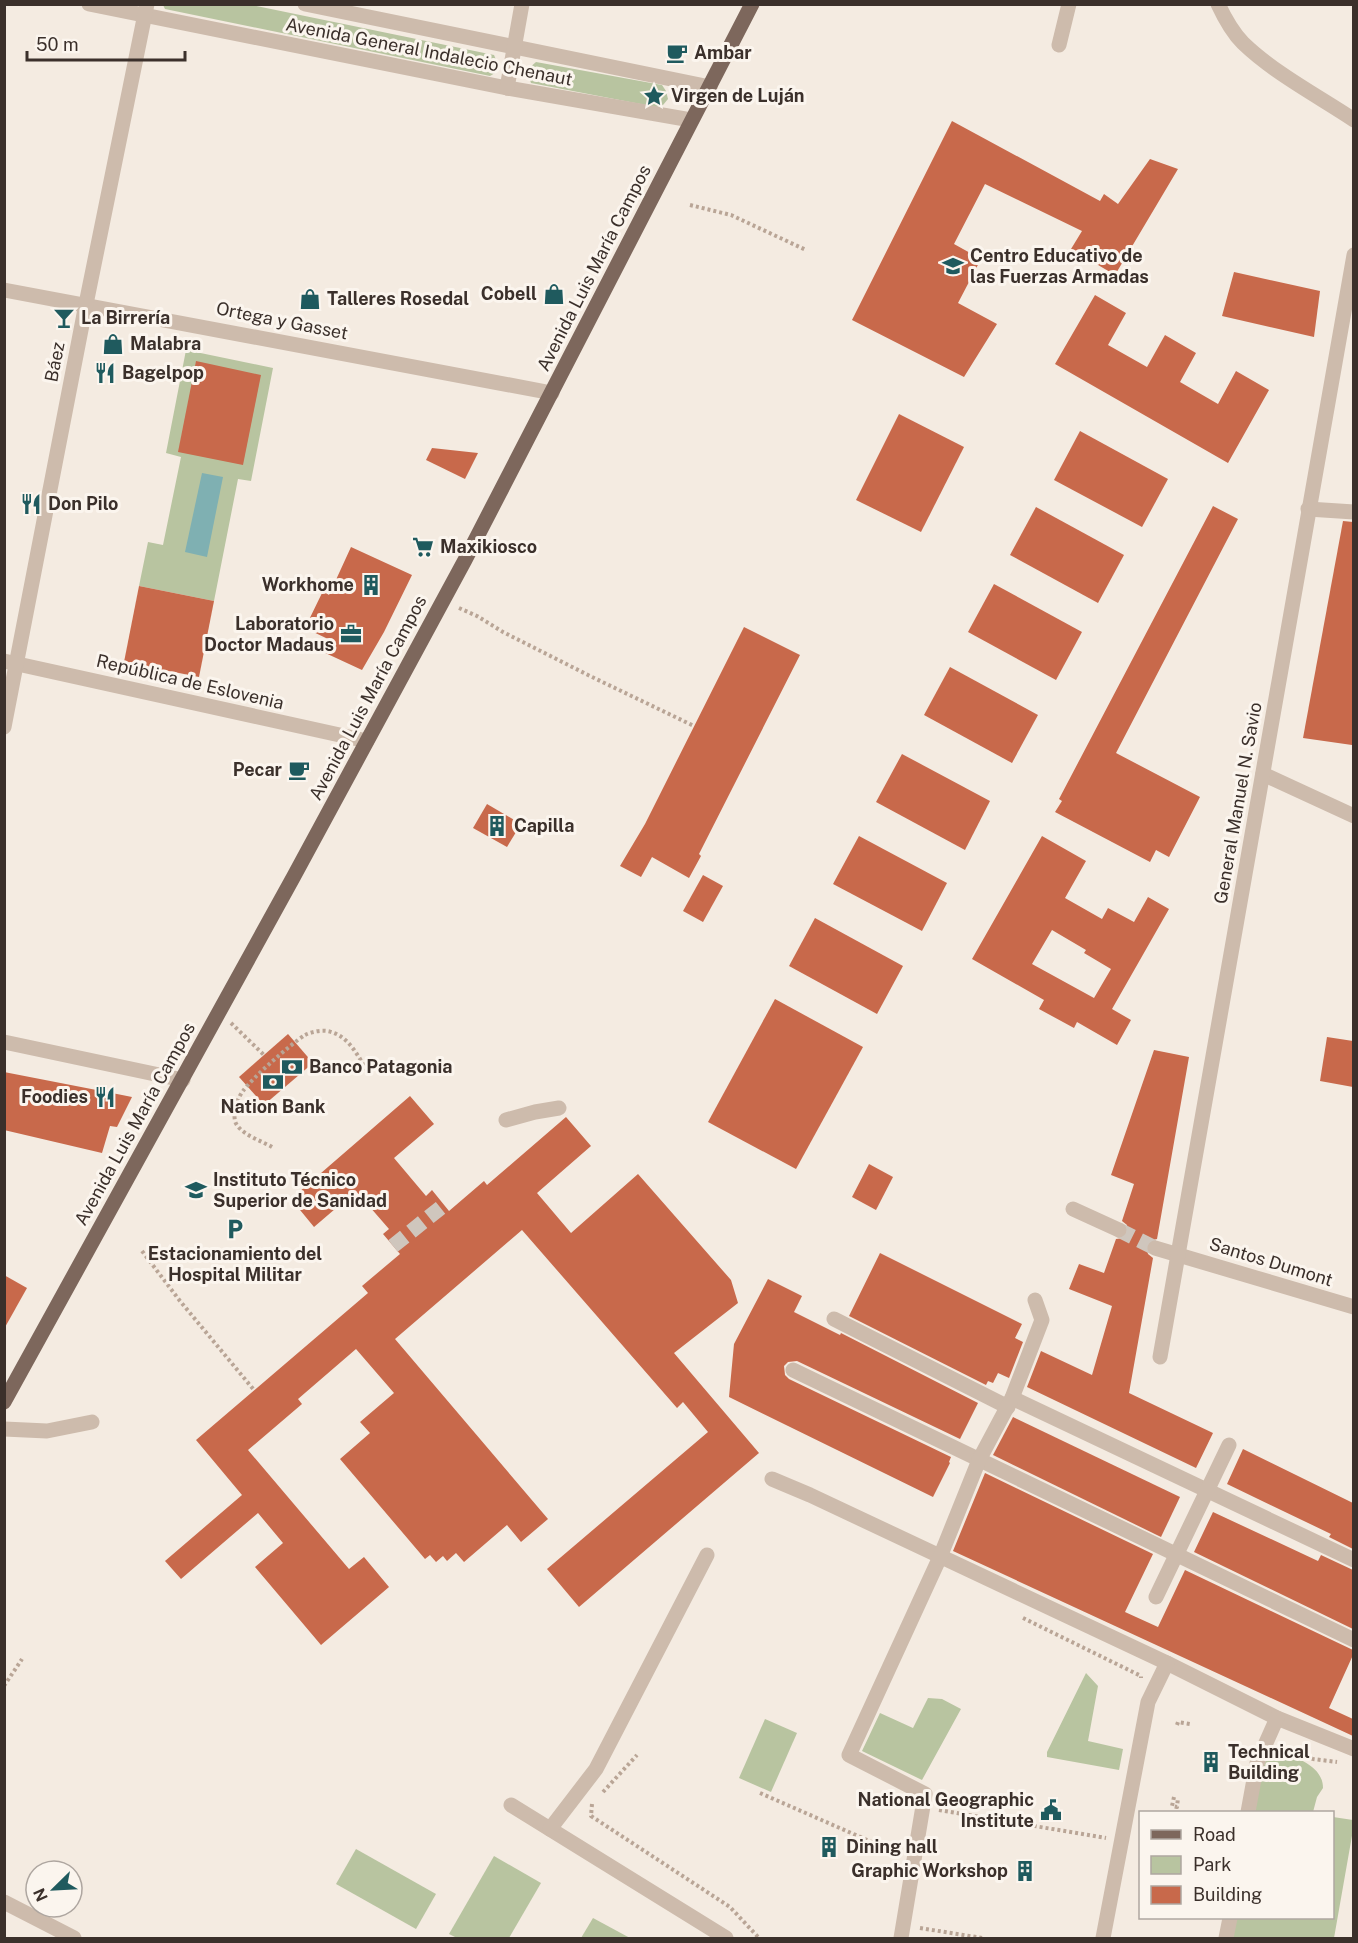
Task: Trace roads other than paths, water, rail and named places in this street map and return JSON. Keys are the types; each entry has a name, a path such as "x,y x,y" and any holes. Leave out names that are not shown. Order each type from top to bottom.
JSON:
{"main road":[{"name":"Avenida Luis María Campos","path":"4,1402 183,1080 442,601 752,4"}],"street":[{"name":"Avenida General Indalecio Chenaut","path":"89,4 146,10 507,88 692,120"},
{"name":"Avenida General Indalecio Chenaut","path":"305,4 710,87"},
{"path":"507,88 522,4"},
{"path":"1059,45 1069,4"},
{"path":"1218,4 1227,23 1242,42 1263,60 1353,120"},
{"name":"Báez","path":"4,727 11,662 146,10"},
{"name":"General Manuel N. Savio","path":"1160,1357 1353,255"},
{"name":"Ortega y Gasset","path":"4,290 552,393"},
{"path":"1308,509 1353,512"},
{"name":"República de Eslovenia","path":"11,662 367,741"},
{"path":"1263,774 1353,816"},
{"path":"4,1042 183,1080"},
{"path":"506,1120 559,1108"},
{"path":"1072,1209 1119,1230"},
{"name":"Santos Dumont","path":"1155,1248 1353,1307"},
{"path":"901,1938 925,1794 849,1755 940,1557 980,1460 1010,1403 1042,1320 1035,1300"},
{"path":"834,1319 1010,1403 1207,1491 1353,1560"},
{"path":"793,1370 1353,1640"},
{"path":"4,1429 47,1431 92,1422"},
{"path":"1156,1597 1229,1446"},
{"path":"772,1479 1277,1718 1353,1749"},
{"path":"550,1829 596,1769 707,1555"},
{"path":"1103,1938 1148,1702 1167,1664"},
{"path":"1248,1811 1257,1763 1277,1718"},
{"path":"511,1805 726,1938"},
{"path":"4,1902 74,1938"},
{"path":"1226,1938 1230,1919"}],"water":[{"path":"202,473 223,477 207,557 185,552"}],"tunnel":[{"path":"393,1246 444,1205"},
{"path":"1119,1230 1155,1248"}],"place":[{"name":"Ambar","path":"677,53"},
{"name":"Virgen de Luján","path":"654,96"},
{"name":"Centro Educativo de las Fuerzas Armadas","path":"953,266"},
{"name":"Cobell","path":"554,294"},
{"name":"Talleres Rosedal","path":"310,299"},
{"name":"La Birrería","path":"64,318"},
{"name":"Malabra","path":"113,344"},
{"name":"Bagelpop","path":"105,373"},
{"name":"Don Pilo","path":"31,504"},
{"name":"Maxikiosco","path":"423,547"},
{"name":"Workhome","path":"371,585"},
{"name":"Laboratorio Doctor Madaus","path":"351,634"},
{"name":"Pecar","path":"299,770"},
{"name":"Capilla","path":"497,826"},
{"name":"Banco Patagonia","path":"292,1067"},
{"name":"Nation Bank","path":"273,1082"},
{"name":"Foodies","path":"105,1097"},
{"name":"Instituto Técnico Superior de Sanidad","path":"196,1190"},
{"name":"Estacionamiento del Hospital Militar","path":"235,1229"},
{"name":"Technical Building","path":"1211,1762"},
{"name":"National Geographic Institute","path":"1051,1810"},
{"name":"Dining hall","path":"829,1847"},
{"name":"Graphic Workshop","path":"1025,1871"}]}
